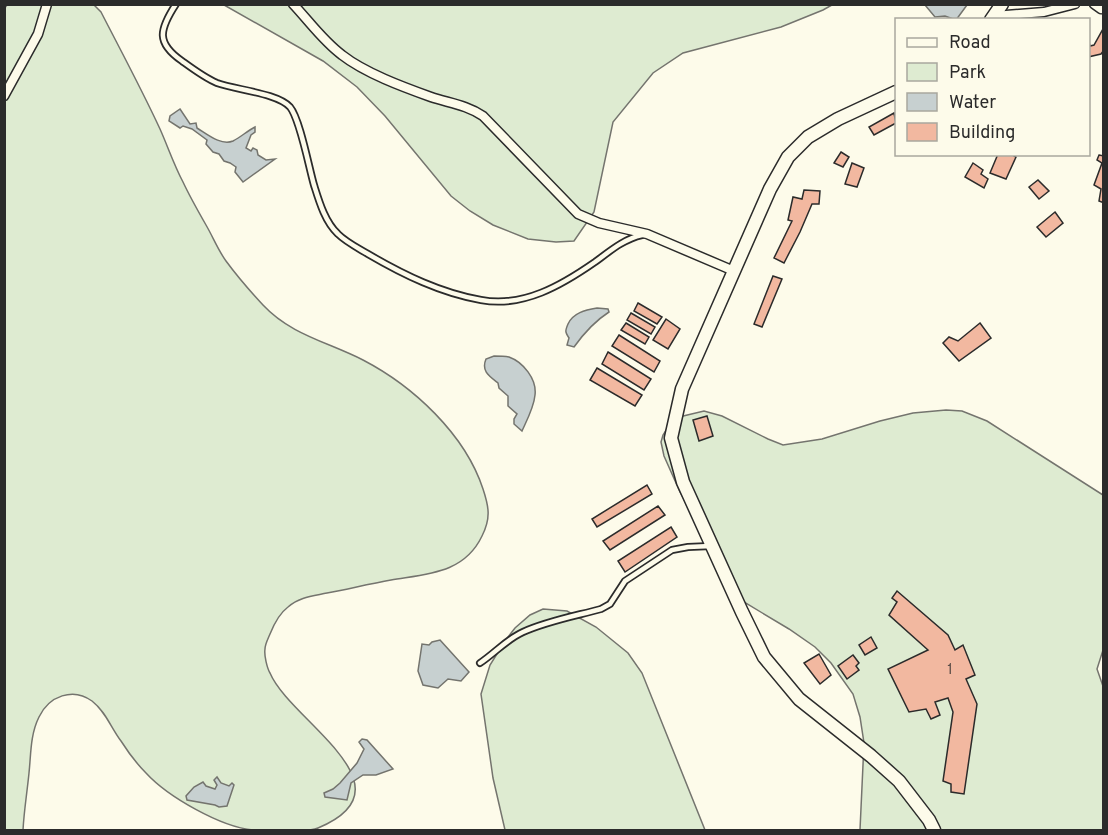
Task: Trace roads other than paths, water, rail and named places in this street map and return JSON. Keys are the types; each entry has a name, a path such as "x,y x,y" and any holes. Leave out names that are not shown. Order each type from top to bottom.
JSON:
{"street":[{"path":"4,96 38,34 47,4"},
{"path":"293,4 332,47 353,62 391,81 431,97 465,106 483,116 578,214 599,223 647,234 734,271"},
{"path":"992,18 1002,4"},
{"path":"992,18 1047,16 1075,4"},
{"path":"895,93 838,118 808,137 788,157 770,189 682,389 671,438 683,482 764,657 799,699 899,781 929,820 934,831"}],"lane":[{"path":"176,4 163,33 163,41 169,51 191,68 217,83 278,99 291,108 315,188 332,226 338,234 352,244 411,277 450,293 484,301 527,298 580,272 630,238 647,234"},
{"path":"480,663 522,632 601,609 610,604 625,581 672,550 712,546"}],"water":[{"path":"925,5 967,5 957,18 935,17"},
{"path":"180,109 190,124 196,123 197,128 214,139 224,142 233,141 255,127 255,132 251,135 246,148 251,151 253,148 257,150 258,155 266,160 275,159 243,182 235,172 236,167 213,152 206,144 207,140 192,129 183,126 180,128 169,121 170,116"},
{"path":"597,308 608,309 609,312 590,328 574,347 567,345 569,338 566,330 570,320 580,313"},
{"path":"494,356 514,359 528,372 534,383 533,404 522,431 514,424 517,414 508,406 508,396 485,370 486,359"},
{"path":"440,640 469,672 461,681 448,679 438,688 423,685 418,671 422,644 429,645"},
{"path":"362,739 367,740 393,769 376,775 363,775 351,783 347,800 325,797 324,793 340,783 357,763 364,749 359,742"},
{"path":"217,777 221,783 234,785 227,806 219,807 187,800 186,796 194,787 203,782 206,786 215,789 217,785 214,780"}]}
